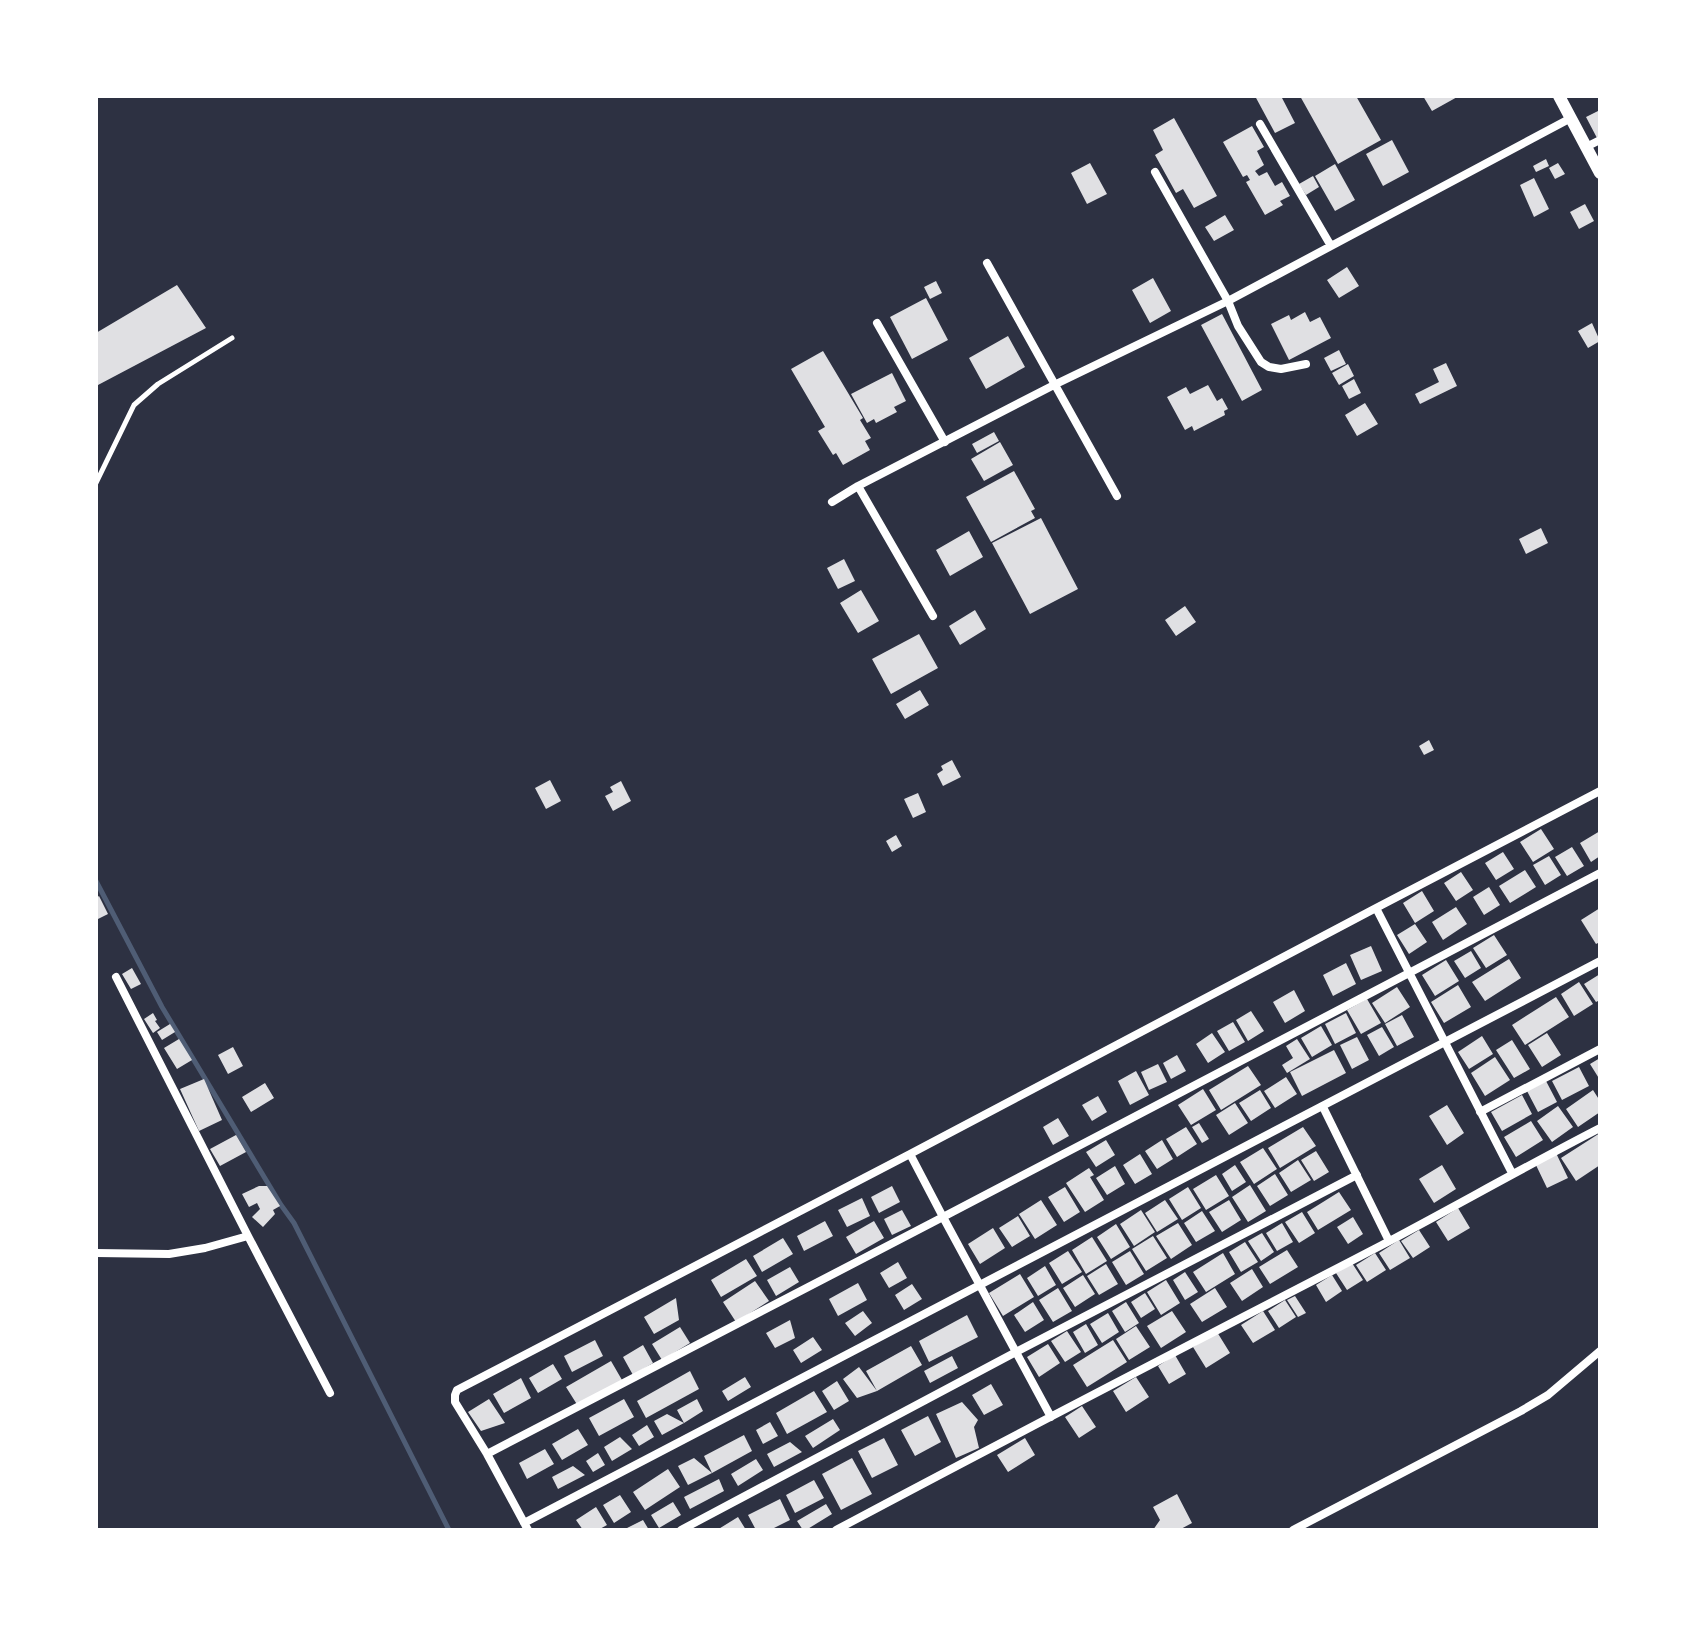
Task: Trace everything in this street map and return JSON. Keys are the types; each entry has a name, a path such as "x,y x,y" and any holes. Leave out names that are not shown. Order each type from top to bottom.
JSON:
{"main road":[{"path":"1559,96 1600,173"}],"street":[{"path":"832,502 1054,385 1228,301 1571,118"},
{"path":"1260,124 1331,246"},
{"path":"1586,147 1600,140"},
{"path":"1155,172 1228,301 1238,326 1261,362 1281,369 1306,364"},
{"path":"987,263 1117,496"},
{"path":"877,323 945,442"},
{"path":"858,486 933,616"},
{"path":"1600,791 457,1390 455,1402 526,1527 980,1285 1600,961"},
{"path":"487,1454 1600,873"},
{"path":"1376,908 1512,1173"},
{"path":"116,977 330,1393"},
{"path":"1480,1112 1600,1049"},
{"path":"1323,1107 1389,1241"},
{"path":"836,1530 1600,1128"},
{"path":"910,1154 1051,1417"},
{"path":"681,1530 1357,1175"},
{"path":"96,1253 169,1254 248,1236"},
{"path":"1293,1530 1521,1411 1548,1395 1600,1351"}],"lane":[{"path":"96,483 134,405 158,384 232,338"}],"building":[{"path":"1255,96 1281,96 1295,123 1275,133"},
{"path":"1300,96 1356,96 1381,140 1338,164"},
{"path":"1423,96 1459,96 1432,111"},
{"path":"1600,110 1600,136 1597,138 1586,117"},
{"path":"1174,118 1217,196 1194,208 1183,189 1176,193 1155,155 1163,150 1153,130"},
{"path":"1252,126 1264,147 1257,151 1264,165 1255,171 1259,176 1267,172 1275,186 1282,182 1290,196 1280,201 1283,205 1265,215 1246,182 1250,180 1247,175 1243,177 1223,142"},
{"path":"1392,140 1409,172 1383,186 1366,154"},
{"path":"1546,159 1549,166 1536,172 1533,166"},
{"path":"1090,163 1107,194 1087,204 1071,173"},
{"path":"1558,163 1565,174 1555,179 1549,168"},
{"path":"1335,164 1355,200 1335,211 1315,176"},
{"path":"1313,176 1319,187 1306,195 1299,184"},
{"path":"1534,178 1549,209 1534,217 1520,185"},
{"path":"1585,204 1594,221 1579,229 1570,212"},
{"path":"1225,215 1234,230 1214,241 1205,227"},
{"path":"1347,267 1359,286 1339,298 1327,280"},
{"path":"1153,278 1171,311 1150,323 1132,290"},
{"path":"936,281 942,293 930,299 924,287"},
{"path":"177,285 206,328 98,385 96,333"},
{"path":"926,298 948,340 912,359 890,317"},
{"path":"1305,312 1310,322 1320,317 1331,338 1289,360 1271,324 1289,315 1291,320"},
{"path":"1222,314 1262,390 1242,401 1201,325"},
{"path":"1592,323 1600,341 1588,348 1578,331"},
{"path":"1008,336 1025,367 986,389 969,358"},
{"path":"1339,350 1346,364 1331,371 1324,358"},
{"path":"823,351 863,418 860,420 871,438 865,441 870,450 843,465 818,431 825,427 791,369"},
{"path":"1446,363 1457,386 1420,404 1415,394 1439,382 1433,369"},
{"path":"1348,364 1354,376 1339,385 1332,373"},
{"path":"892,373 906,401 894,407 897,412 876,423 874,419 867,423 851,394"},
{"path":"1354,379 1361,393 1349,399 1342,386"},
{"path":"1208,385 1217,401 1222,398 1228,409 1224,411 1225,415 1194,431 1192,426 1185,430 1167,397 1186,387 1190,394"},
{"path":"1365,403 1378,424 1357,436 1345,415"},
{"path":"994,432 999,441 977,453 972,444"},
{"path":"1000,442 1013,465 984,481 971,459"},
{"path":"1014,471 1035,509 1031,511 1035,518 991,542 966,497"},
{"path":"1041,518 1078,589 1030,614 992,543"},
{"path":"1541,528 1548,543 1526,554 1519,539"},
{"path":"969,531 983,557 950,576 936,550"},
{"path":"844,559 855,581 838,589 827,568"},
{"path":"861,590 879,621 858,633 840,603"},
{"path":"1185,606 1196,622 1176,636 1165,620"},
{"path":"975,610 986,629 960,645 949,626"},
{"path":"919,634 938,668 891,694 872,659"},
{"path":"920,690 929,705 905,719 896,704"},
{"path":"1429,740 1434,750 1424,755 1419,746"},
{"path":"952,760 961,777 943,786 937,774 943,770 941,766"},
{"path":"550,780 561,801 546,809 535,788"},
{"path":"621,781 631,801 613,811 605,796 613,792 610,787"},
{"path":"918,793 926,812 913,818 904,799"},
{"path":"1541,829 1554,849 1533,862 1520,842"},
{"path":"1600,831 1600,856 1591,862 1580,843"},
{"path":"896,835 902,846 892,852 886,841"},
{"path":"1572,847 1584,866 1567,876 1555,857"},
{"path":"1503,852 1514,869 1496,880 1485,863"},
{"path":"1549,856 1561,875 1545,885 1533,865"},
{"path":"1525,870 1536,887 1510,903 1499,886"},
{"path":"1461,872 1473,890 1456,901 1444,883"},
{"path":"1489,887 1500,905 1484,915 1473,897"},
{"path":"1422,891 1434,911 1415,923 1403,903"},
{"path":"99,896 108,914 96,920 96,898"},
{"path":"1456,907 1467,924 1443,940 1432,922"},
{"path":"1600,908 1600,942 1596,944 1581,920"},
{"path":"1415,924 1427,942 1409,954 1397,935"},
{"path":"1494,935 1507,955 1486,968 1473,948"},
{"path":"1371,946 1382,971 1361,980 1350,955"},
{"path":"1471,951 1481,968 1465,978 1454,961"},
{"path":"1509,959 1521,978 1485,1001 1472,982"},
{"path":"1446,960 1459,981 1435,996 1422,975"},
{"path":"1346,963 1356,984 1333,996 1323,975"},
{"path":"132,968 141,984 131,989 122,974"},
{"path":"1600,974 1600,1000 1596,1002 1584,984"},
{"path":"1579,982 1593,1004 1574,1016 1561,994"},
{"path":"1458,985 1471,1007 1444,1023 1431,1002"},
{"path":"1397,987 1410,1007 1385,1023 1372,1003"},
{"path":"1294,990 1305,1011 1285,1023 1273,1002"},
{"path":"1556,997 1569,1017 1525,1045 1512,1025"},
{"path":"1367,999 1381,1023 1361,1034 1347,1010"},
{"path":"1251,1011 1264,1031 1248,1041 1236,1020"},
{"path":"153,1013 160,1028 153,1033 144,1019"},
{"path":"1346,1013 1356,1033 1335,1044 1325,1024"},
{"path":"1402,1015 1414,1037 1397,1046 1385,1024"},
{"path":"1233,1022 1245,1042 1229,1051 1217,1031"},
{"path":"170,1024 175,1032 162,1040 157,1032"},
{"path":"1321,1026 1332,1045 1312,1057 1301,1038"},
{"path":"1382,1027 1394,1047 1379,1056 1367,1035"},
{"path":"1212,1033 1225,1052 1208,1063 1196,1044"},
{"path":"1547,1033 1561,1055 1542,1067 1528,1045"},
{"path":"1482,1036 1493,1054 1469,1069 1458,1052"},
{"path":"1357,1037 1369,1060 1352,1069 1340,1045"},
{"path":"179,1039 192,1060 177,1069 164,1048"},
{"path":"1297,1039 1310,1059 1287,1073 1282,1065 1293,1058 1286,1046"},
{"path":"1512,1040 1530,1069 1514,1078 1496,1050"},
{"path":"233,1047 243,1066 228,1074 218,1055"},
{"path":"1334,1050 1346,1073 1302,1096 1290,1072"},
{"path":"1177,1055 1186,1071 1171,1079 1163,1063"},
{"path":"1495,1057 1510,1080 1485,1096 1471,1073"},
{"path":"1600,1058 1600,1080 1590,1064"},
{"path":"1158,1064 1167,1082 1149,1090 1141,1072"},
{"path":"1248,1066 1261,1085 1221,1110 1209,1090"},
{"path":"1579,1067 1589,1086 1562,1100 1552,1081"},
{"path":"1136,1071 1149,1095 1130,1105 1118,1081"},
{"path":"1286,1077 1297,1094 1275,1108 1264,1091"},
{"path":"204,1079 222,1120 199,1131 180,1089"},
{"path":"1546,1081 1557,1102 1538,1112 1527,1091"},
{"path":"265,1083 274,1098 251,1112 242,1097"},
{"path":"1203,1089 1216,1110 1191,1125 1178,1105"},
{"path":"1260,1090 1271,1108 1251,1121 1239,1103"},
{"path":"1593,1090 1600,1101 1600,1112 1578,1127 1566,1109"},
{"path":"1522,1095 1532,1114 1502,1131 1491,1112"},
{"path":"1098,1096 1107,1112 1092,1121 1082,1105"},
{"path":"1235,1103 1248,1123 1229,1135 1216,1115"},
{"path":"1447,1105 1464,1133 1447,1145 1429,1116"},
{"path":"1558,1106 1573,1127 1552,1142 1537,1121"},
{"path":"1058,1118 1069,1136 1053,1145 1043,1127"},
{"path":"1531,1121 1543,1140 1516,1157 1504,1137"},
{"path":"1199,1123 1209,1139 1202,1143 1192,1127"},
{"path":"1186,1127 1197,1144 1177,1157 1166,1139"},
{"path":"1303,1127 1316,1146 1280,1168 1268,1148"},
{"path":"1600,1133 1600,1165 1576,1181 1561,1158"},
{"path":"236,1135 246,1152 220,1166 210,1149"},
{"path":"1106,1140 1115,1155 1096,1167 1086,1152"},
{"path":"1162,1140 1173,1159 1157,1169 1145,1151"},
{"path":"1263,1148 1277,1169 1254,1184 1240,1162"},
{"path":"1316,1151 1329,1172 1314,1181 1301,1160"},
{"path":"1556,1153 1568,1178 1547,1188 1535,1163"},
{"path":"1140,1154 1152,1174 1135,1184 1123,1165"},
{"path":"1298,1160 1311,1180 1291,1192 1279,1173"},
{"path":"1235,1165 1246,1182 1232,1191 1222,1174"},
{"path":"1442,1165 1456,1189 1434,1203 1419,1179"},
{"path":"1115,1166 1125,1184 1107,1195 1096,1178"},
{"path":"1089,1168 1094,1175 1090,1177 1104,1200 1085,1212 1066,1183"},
{"path":"1275,1174 1288,1195 1270,1206 1257,1186"},
{"path":"1216,1175 1229,1196 1206,1210 1193,1189"},
{"path":"1250,1185 1266,1211 1248,1222 1232,1197"},
{"path":"259,1186 267,1186 280,1206 273,1210 275,1214 263,1227 252,1217 260,1209 257,1203 249,1207 242,1194"},
{"path":"892,1186 900,1202 879,1213 871,1197"},
{"path":"1065,1187 1080,1212 1064,1222 1048,1197"},
{"path":"1188,1187 1201,1208 1182,1220 1169,1199"},
{"path":"1339,1192 1351,1210 1318,1230 1307,1212"},
{"path":"862,1198 870,1216 847,1227 838,1210"},
{"path":"1041,1200 1057,1225 1035,1239 1019,1214"},
{"path":"1165,1200 1178,1219 1157,1232 1145,1213"},
{"path":"1229,1200 1241,1220 1222,1232 1209,1212"},
{"path":"1458,1208 1470,1228 1448,1241 1436,1222"},
{"path":"902,1210 911,1226 892,1235 884,1219"},
{"path":"1141,1210 1155,1232 1134,1246 1120,1224"},
{"path":"1202,1211 1215,1231 1196,1242 1184,1223"},
{"path":"1302,1212 1315,1233 1299,1243 1285,1222"},
{"path":"1018,1216 1030,1236 1012,1247 999,1228"},
{"path":"1353,1217 1363,1234 1348,1244 1337,1227"},
{"path":"825,1221 833,1236 804,1251 797,1236"},
{"path":"874,1221 884,1238 856,1254 846,1237"},
{"path":"1178,1223 1192,1245 1171,1259 1156,1236"},
{"path":"1282,1223 1293,1242 1277,1251 1266,1233"},
{"path":"1116,1224 1130,1247 1111,1259 1097,1237"},
{"path":"993,1228 1005,1248 980,1264 968,1244"},
{"path":"1419,1230 1430,1247 1413,1258 1401,1241"},
{"path":"1262,1233 1274,1252 1261,1261 1248,1241"},
{"path":"1153,1236 1167,1258 1146,1271 1132,1249"},
{"path":"1092,1237 1107,1261 1086,1274 1072,1250"},
{"path":"783,1238 793,1254 762,1272 753,1256"},
{"path":"1399,1240 1410,1258 1390,1270 1379,1253"},
{"path":"1245,1242 1258,1262 1241,1272 1229,1252"},
{"path":"1287,1250 1298,1267 1270,1284 1259,1267"},
{"path":"1068,1251 1082,1272 1062,1284 1049,1263"},
{"path":"1130,1251 1144,1274 1126,1285 1112,1262"},
{"path":"1223,1253 1235,1274 1206,1292 1193,1272"},
{"path":"1375,1253 1386,1270 1367,1282 1356,1265"},
{"path":"746,1259 757,1276 721,1297 711,1280"},
{"path":"898,1262 907,1278 889,1288 880,1273"},
{"path":"1352,1263 1363,1280 1347,1290 1336,1273"},
{"path":"1106,1264 1118,1284 1099,1295 1087,1276"},
{"path":"1045,1266 1056,1285 1038,1296 1027,1278"},
{"path":"790,1267 799,1282 776,1296 767,1280"},
{"path":"1252,1269 1263,1287 1242,1301 1230,1283"},
{"path":"1185,1272 1198,1292 1185,1300 1173,1280"},
{"path":"1020,1274 1034,1297 1003,1316 989,1293"},
{"path":"1083,1275 1095,1294 1075,1307 1063,1288"},
{"path":"1332,1275 1342,1291 1326,1302 1316,1285"},
{"path":"1166,1280 1180,1303 1161,1315 1147,1292"},
{"path":"755,1281 769,1301 736,1322 723,1302"},
{"path":"858,1283 867,1300 838,1316 829,1299"},
{"path":"912,1284 922,1299 904,1310 895,1295"},
{"path":"1058,1288 1072,1311 1053,1322 1039,1300"},
{"path":"1215,1288 1227,1307 1202,1322 1190,1304"},
{"path":"1145,1293 1155,1309 1141,1318 1131,1302"},
{"path":"1295,1296 1306,1313 1298,1317 1287,1300"},
{"path":"676,1298 679,1320 654,1334 644,1317"},
{"path":"1285,1300 1296,1317 1279,1328 1268,1311"},
{"path":"1033,1302 1044,1320 1025,1332 1014,1315"},
{"path":"1126,1302 1139,1323 1125,1332 1112,1311"},
{"path":"863,1311 872,1323 855,1336 845,1323"},
{"path":"1172,1311 1186,1332 1161,1348 1147,1326"},
{"path":"1263,1311 1275,1330 1253,1343 1241,1325"},
{"path":"1108,1313 1119,1332 1102,1343 1090,1324"},
{"path":"967,1315 978,1337 929,1362 919,1341"},
{"path":"790,1320 795,1338 775,1348 766,1333"},
{"path":"1086,1324 1098,1345 1085,1353 1073,1332"},
{"path":"1136,1326 1150,1347 1129,1360 1116,1339"},
{"path":"680,1327 690,1343 662,1360 652,1344"},
{"path":"1067,1331 1081,1352 1065,1362 1051,1341"},
{"path":"1217,1332 1230,1353 1206,1368 1193,1347"},
{"path":"813,1337 822,1350 801,1363 793,1350"},
{"path":"595,1340 603,1356 572,1372 564,1356"},
{"path":"1113,1340 1127,1362 1087,1387 1073,1365"},
{"path":"1048,1344 1060,1363 1039,1377 1027,1357"},
{"path":"643,1345 653,1363 633,1375 623,1357"},
{"path":"911,1346 922,1365 877,1391 866,1371"},
{"path":"1175,1355 1186,1374 1169,1384 1158,1366"},
{"path":"952,1356 958,1368 930,1383 924,1371"},
{"path":"611,1361 622,1380 578,1406 566,1387"},
{"path":"553,1364 562,1379 538,1393 529,1378"},
{"path":"859,1367 877,1391 857,1398 843,1379"},
{"path":"690,1371 699,1389 646,1418 637,1401"},
{"path":"745,1377 751,1387 728,1401 722,1391"},
{"path":"1136,1377 1149,1397 1126,1412 1113,1391"},
{"path":"521,1378 531,1398 504,1413 493,1394"},
{"path":"837,1381 849,1401 834,1410 822,1391"},
{"path":"991,1384 1003,1405 984,1415 972,1395"},
{"path":"814,1391 827,1412 787,1434 776,1413"},
{"path":"489,1399 505,1423 481,1431 468,1412"},
{"path":"624,1399 634,1417 599,1436 589,1418"},
{"path":"697,1399 703,1411 684,1423 677,1410"},
{"path":"962,1402 978,1420 974,1427 979,1448 956,1458 936,1414"},
{"path":"1082,1406 1096,1427 1079,1438 1065,1417"},
{"path":"667,1414 684,1423 662,1435 654,1421"},
{"path":"928,1416 941,1442 915,1456 901,1430"},
{"path":"833,1419 840,1430 813,1448 805,1436"},
{"path":"770,1422 778,1436 763,1444 756,1430"},
{"path":"647,1425 654,1437 639,1446 632,1435"},
{"path":"578,1429 588,1445 562,1460 552,1444"},
{"path":"744,1435 752,1451 712,1473 704,1456"},
{"path":"620,1437 632,1449 612,1461 604,1447"},
{"path":"884,1438 898,1465 872,1478 858,1451"},
{"path":"1025,1438 1035,1455 1008,1472 997,1455"},
{"path":"790,1442 802,1452 774,1467 767,1454"},
{"path":"545,1449 554,1464 527,1479 519,1463"},
{"path":"598,1453 605,1465 593,1472 586,1461"},
{"path":"694,1458 712,1473 688,1485 678,1466"},
{"path":"852,1458 872,1494 841,1510 822,1474"},
{"path":"756,1459 763,1470 738,1486 731,1474"},
{"path":"573,1466 585,1475 558,1489 552,1477"},
{"path":"668,1469 680,1487 645,1510 633,1492"},
{"path":"719,1479 724,1491 690,1509 684,1497"},
{"path":"814,1480 824,1498 795,1513 786,1495"},
{"path":"1177,1494 1192,1523 1179,1530 1153,1530 1160,1520 1153,1507"},
{"path":"620,1495 631,1512 614,1523 603,1505"},
{"path":"780,1499 790,1520 770,1530 756,1530 748,1515"},
{"path":"673,1502 681,1515 659,1528 651,1515"},
{"path":"826,1504 832,1514 803,1530 797,1521"},
{"path":"596,1507 607,1525 598,1530 583,1530 576,1520"},
{"path":"738,1517 746,1530 717,1530"},
{"path":"643,1520 649,1530 623,1530"}],"waterway":[{"path":"96,881 162,1007 294,1223 449,1530"}]}
